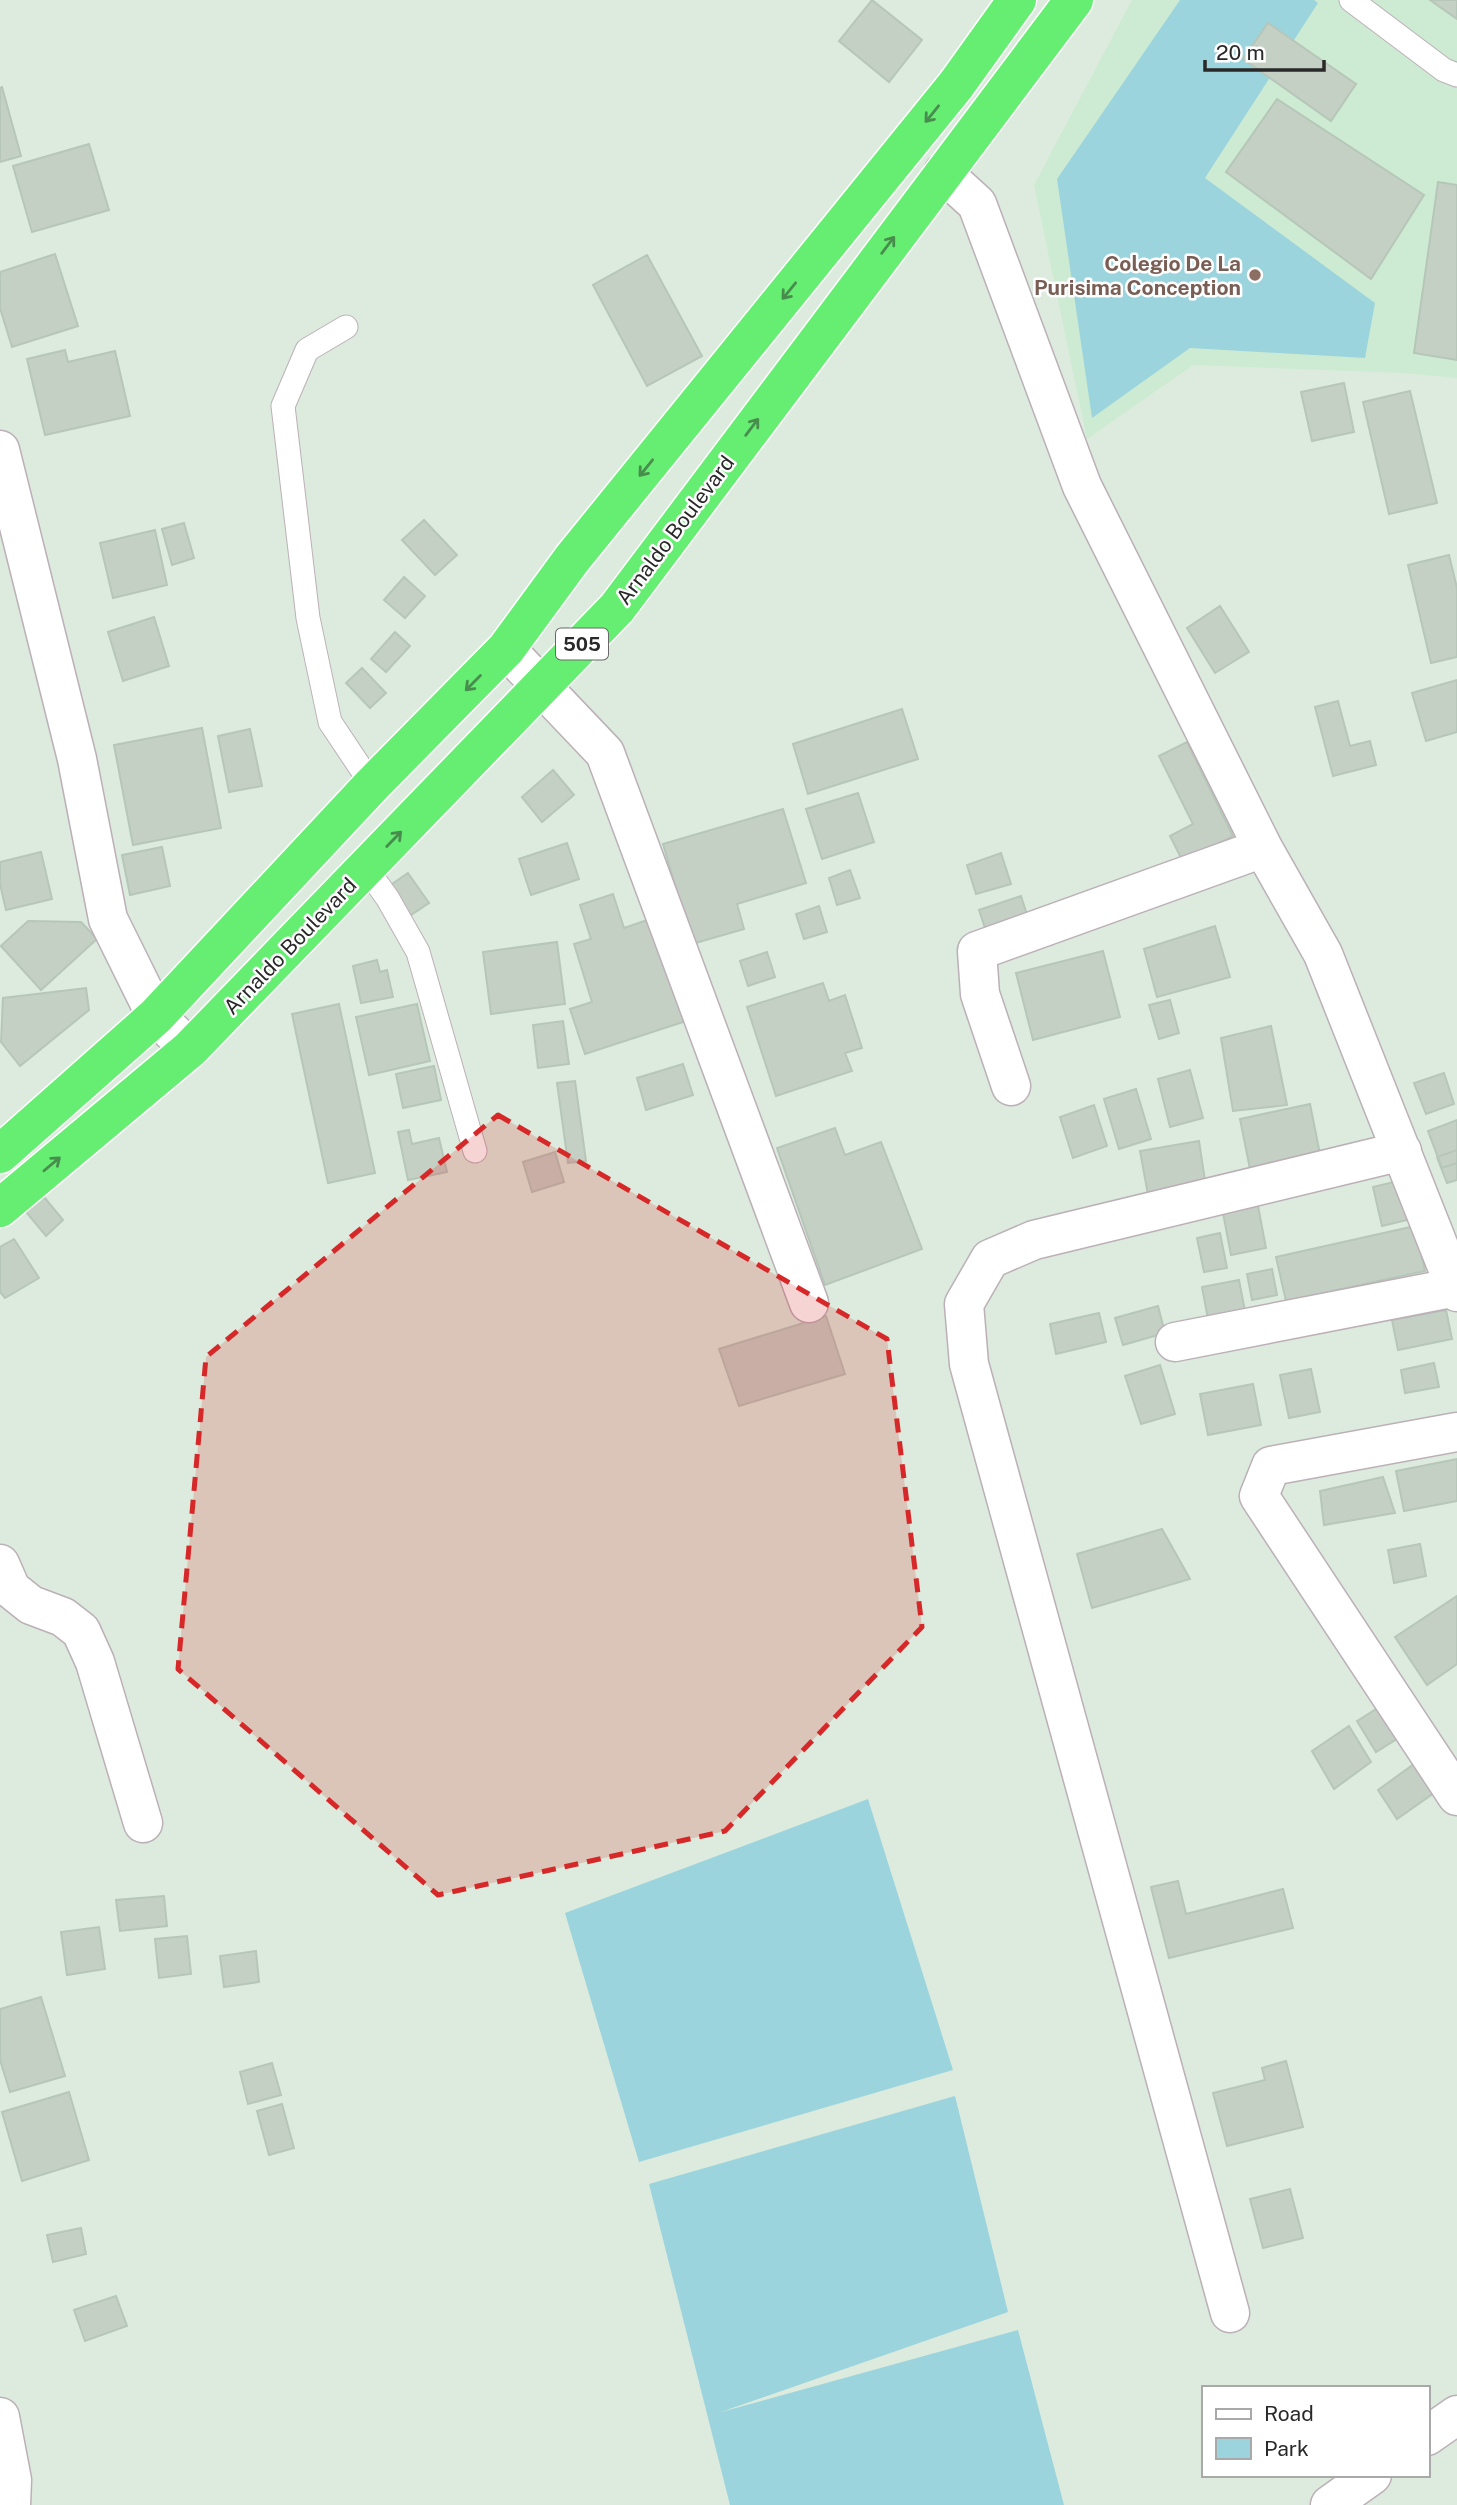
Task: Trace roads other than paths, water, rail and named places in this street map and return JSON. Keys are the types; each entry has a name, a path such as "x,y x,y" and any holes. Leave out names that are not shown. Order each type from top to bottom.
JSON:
{"highway":[{"name":"505","path":"0,1154 156,1016 372,785 506,649 572,559 956,85 1017,0"},
{"name":"Arnaldo Boulevard","path":"0,1208 190,1049 617,608 1074,0"}],"street":[{"path":"956,85 987,114"},
{"path":"943,173 978,204 1082,486 1263,848 1323,954 1456,1289 1175,1342"},
{"path":"0,450 77,759 108,919 156,1016 190,1049"},
{"path":"506,649 605,753 809,1303"},
{"path":"1011,1086 980,994 977,951 1263,848"},
{"path":"1230,2313 969,1364 964,1304 990,1259 1034,1240 1402,1151"},
{"path":"1457,1432 1272,1466 1259,1496 1457,1796"},
{"path":"0,1564 11,1589 31,1605 63,1617 81,1631 95,1662 143,1823"},
{"path":"1429,2435 1457,2415"},
{"path":"0,2417 12,2480 10,2505"},
{"path":"1330,2505 1369,2477"}],"lane":[{"path":"1351,0 1444,70 1457,75"},
{"path":"346,327 307,350 283,406 308,618 330,722 372,785"},
{"path":"366,868 388,899 418,952 475,1152"}],"place":[{"name":"Colegio De La Purisima Conception","path":"1255,275"}]}
